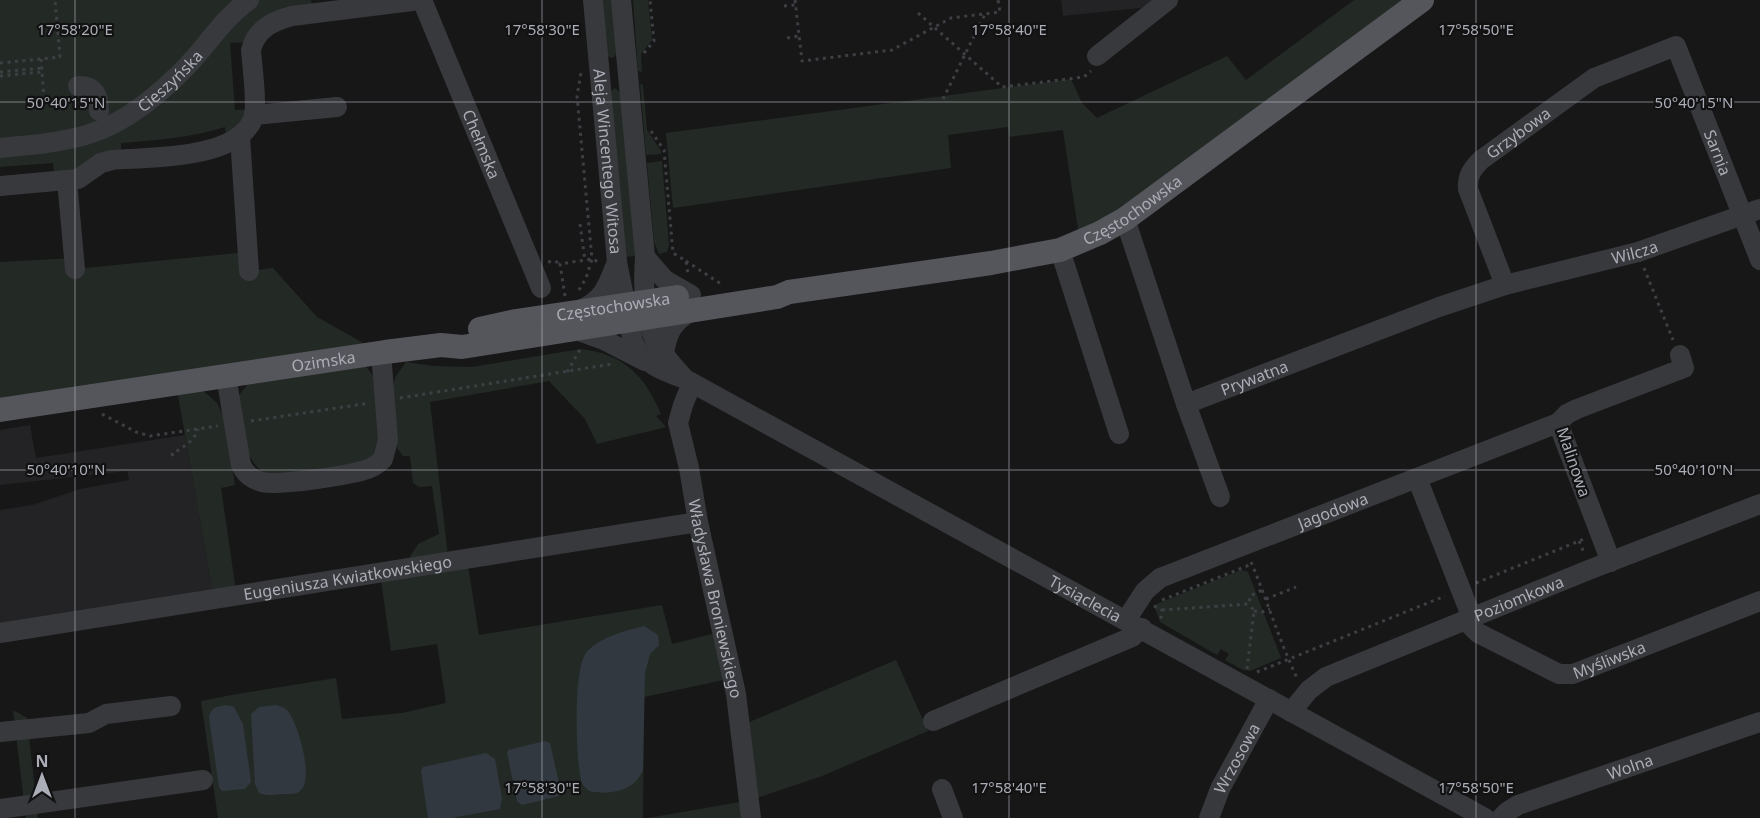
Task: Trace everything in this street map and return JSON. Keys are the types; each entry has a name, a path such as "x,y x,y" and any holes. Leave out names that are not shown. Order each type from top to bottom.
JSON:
{"main road":[{"name":"Częstochowska","path":"636,311 691,296 777,297 789,292 1060,250 1100,233 1125,219 1422,0"},
{"name":"Ozimska","path":"0,410 381,353 441,345 462,347 574,316 636,311"}],"street":[{"name":"Cieszyńska","path":"0,148 85,135 122,119 162,91 193,60 227,18 249,0"},
{"path":"0,186 78,179 99,165 112,160 189,153 230,142 247,129 254,115 250,50 260,32 267,26 292,16 421,0"},
{"name":"Chełmska","path":"421,0 542,288"},
{"name":"Aleja Wincentego Witosa","path":"592,0 591,72 617,262 636,311"},
{"name":"Aleja Wincentego Witosa","path":"621,0 645,257 636,311"},
{"path":"1097,56 1168,0"},
{"name":"Sarnia","path":"1676,46 1752,212 1760,260"},
{"name":"Grzybowa","path":"1505,285 1468,189 1467,180 1471,170 1490,153 1594,78 1676,46"},
{"path":"591,72 628,73"},
{"path":"78,86 86,86 93,90 99,100 99,111"},
{"path":"254,115 337,107"},
{"path":"85,135 99,165"},
{"path":"240,136 249,271"},
{"path":"67,180 75,269"},
{"name":"Wilcza","path":"1505,285 1638,252 1752,212"},
{"path":"1125,219 1186,404 1220,497"},
{"path":"1060,250 1119,434"},
{"path":"617,262 605,293 574,316 604,340 657,358 691,296 665,280 645,257"},
{"name":"Prywatna","path":"1186,404 1439,307 1505,285"},
{"name":"Tysiąclecia","path":"636,311 633,342 638,351 657,358 689,381 1144,626 1291,712 1485,818"},
{"path":"226,376 241,465 244,472 254,480 285,483 366,471 378,464 386,453 388,440 381,353"},
{"name":"Malinowa","path":"1611,561 1558,423 1567,414 1577,409 1682,362"},
{"name":"Władysława Broniewskiego","path":"689,381 678,423 736,694 751,818"},
{"name":"Jagodowa","path":"1144,626 1145,591 1160,578 1248,555 1417,478 1558,423"},
{"path":"1417,478 1461,589 1468,619"},
{"name":"Poziomkowa","path":"1291,712 1309,690 1326,677 1611,561 1760,504"},
{"name":"Eugeniusza Kwiatkowskiego","path":"0,633 698,522"},
{"name":"Myśliwska","path":"1468,619 1478,633 1559,674 1573,674 1760,601"},
{"path":"933,721 1132,637 1144,626"},
{"name":"Wrzosowa","path":"1209,818 1220,789 1269,699"},
{"path":"0,732 89,723 106,714 171,706"},
{"name":"Wolna","path":"1501,818 1518,805 1760,722"},
{"path":"0,809 203,780"},
{"path":"942,789 953,818"}],"path":[{"path":"0,63 60,57 55,0"},
{"path":"643,54 654,41 650,0"},
{"path":"784,6 795,2 802,61 892,50 951,18 1000,12 998,0"},
{"path":"918,13 1002,87 1084,77 1094,69 1097,56"},
{"path":"943,99 986,14"},
{"path":"787,38 799,36"},
{"path":"41,59 44,99"},
{"path":"0,74 42,70"},
{"path":"574,316 592,259 577,96 591,72"},
{"path":"650,130 663,150 673,253 721,284"},
{"path":"580,224 585,261"},
{"path":"1638,252 1682,362"},
{"path":"555,261 560,259"},
{"path":"567,372 580,352 574,316 560,264 592,259"},
{"path":"686,261 691,296"},
{"path":"98,412 142,435 157,436 602,367 615,362"},
{"path":"173,456 172,454 184,448 195,437 198,429"},
{"path":"1263,590 1250,596 1249,604 1254,611 1247,672 1251,675 1600,532"},
{"path":"1144,626 1150,605 1248,555 1300,683"},
{"path":"1266,599 1296,587"},
{"path":"1150,605 1162,610 1249,604"},
{"path":"1254,611 1262,612 1270,609"},
{"path":"1144,626 1161,618 1162,610"}],"shaded area":[{"path":"0,0 311,0 313,13 253,42 230,43 235,110 255,109 227,143 225,127 160,140 121,143 121,159 55,181 53,163 0,167"},
{"path":"603,0 612,0 617,53 613,58 607,56"},
{"path":"633,0 648,0 652,40 641,54 642,72 638,71"},
{"path":"1061,0 1168,0 1160,6 1063,16"},
{"path":"1354,0 1422,0 1080,242 1063,130 1009,137 1008,127 948,135 951,168 673,208 666,133 1071,79 1082,103 1097,118 1227,56 1246,80"},
{"path":"640,84 643,85 647,130 661,154 646,155"},
{"path":"615,88 621,93 635,256 625,257 611,91"},
{"path":"662,161 669,245 667,252 659,254 654,242 647,163"},
{"path":"248,252 249,271 273,268 317,317 381,353 365,365 373,376 381,446 370,463 270,478 253,461 244,442 242,431 239,395 258,372 200,388 217,403 224,417 235,485 221,488 236,591 213,594 176,384 0,410 0,262 74,258 75,269"},
{"path":"581,349 609,356 631,369 648,389 661,414 656,416 666,427 597,444 585,419 549,381 430,402 448,556 406,563 418,544 439,534 432,486 419,487 413,483 410,456 403,456 397,448 392,388 396,376 406,362 434,366 472,367"},
{"path":"30,425 36,458 185,435 213,594 0,626 0,510 32,505 80,489 129,480 127,471 0,485 0,430"},
{"path":"468,566 479,635 662,605 672,644 724,631 733,678 644,697 643,818 218,818 201,701 336,678 342,719 402,713 446,703 437,644 391,651 381,580"},
{"path":"1241,570 1248,572 1281,658 1250,671 1243,670 1225,660 1229,654 1221,649 1217,655 1160,622 1154,605"},
{"path":"644,626 658,635 659,645 650,654 645,673 643,770 634,783 620,790 589,791 582,782 578,753 577,695 582,662 591,647 613,635"},
{"path":"896,660 928,731 822,776 748,801 740,726"},
{"path":"226,705 234,707 243,724 251,782 245,789 222,791 219,787 209,718 214,708"},
{"path":"275,705 288,711 296,727 303,752 306,776 300,791 294,794 262,794 259,793 255,784 251,714 259,707"},
{"path":"13,710 27,718 38,818 26,818"},
{"path":"545,741 550,743 561,792 559,796 522,805 517,801 508,750"},
{"path":"486,753 495,759 502,798 500,809 452,818 428,818 421,771 423,767"},
{"path":"740,802 741,818 648,818"}]}
